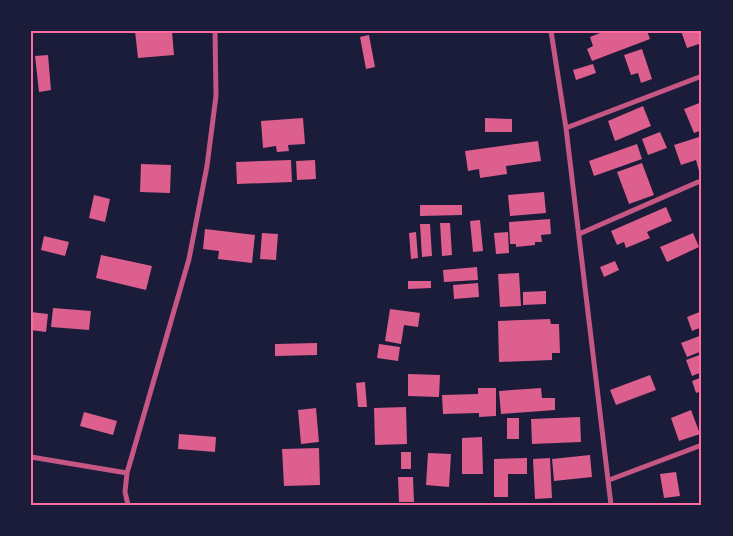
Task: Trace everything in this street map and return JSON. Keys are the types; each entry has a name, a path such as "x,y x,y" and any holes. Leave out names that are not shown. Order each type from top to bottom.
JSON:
{"street":[{"path":"128,505 125,492 128,474 190,250 207,166 216,96 215,31"},
{"path":"550,31 566,128 611,505"},
{"path":"566,128 702,76"},
{"path":"579,234 698,182"},
{"path":"609,480 702,445"},
{"path":"31,457 128,474"}],"building":[{"path":"135,31 172,31 174,55 138,58"},
{"path":"605,31 647,31 650,39 592,61 587,49 593,46 590,37"},
{"path":"681,31 702,31 702,43 687,48"},
{"path":"369,35 375,67 366,69 360,37"},
{"path":"642,49 652,79 641,83 638,73 631,75 624,55"},
{"path":"48,55 51,90 39,92 35,56"},
{"path":"593,64 596,73 576,80 573,70"},
{"path":"702,102 702,130 694,133 684,109"},
{"path":"643,106 651,126 615,141 608,121"},
{"path":"303,118 305,144 288,145 289,151 277,152 276,146 263,148 261,121"},
{"path":"485,118 512,119 512,132 485,132"},
{"path":"660,132 667,148 648,155 642,139"},
{"path":"702,136 702,170 699,171 696,160 681,165 674,145"},
{"path":"538,141 541,161 506,166 507,174 480,178 479,169 468,171 465,151"},
{"path":"637,144 642,159 594,176 589,161"},
{"path":"291,160 292,182 237,184 236,162"},
{"path":"315,160 316,179 297,180 296,161"},
{"path":"642,163 654,195 629,204 617,172"},
{"path":"141,164 171,165 170,193 140,192"},
{"path":"544,192 546,213 510,216 508,195"},
{"path":"94,195 110,199 105,222 89,218"},
{"path":"420,205 462,205 462,215 420,216"},
{"path":"666,207 672,221 647,232 650,238 626,248 624,242 617,245 611,231"},
{"path":"550,219 551,234 541,235 542,242 535,242 535,245 516,247 516,244 510,244 509,222"},
{"path":"480,220 483,251 473,252 470,221"},
{"path":"440,223 450,223 452,255 442,256"},
{"path":"420,224 430,224 432,256 422,257"},
{"path":"205,229 255,235 252,263 218,259 219,251 203,249"},
{"path":"416,232 418,258 411,259 409,233"},
{"path":"508,232 509,253 496,254 494,233"},
{"path":"262,233 278,234 276,260 260,259"},
{"path":"693,233 699,247 667,262 660,247"},
{"path":"44,236 69,242 65,256 41,250"},
{"path":"101,255 152,266 146,290 96,278"},
{"path":"615,261 619,270 604,277 600,267"},
{"path":"477,267 478,280 444,282 443,270"},
{"path":"519,273 521,306 500,307 498,274"},
{"path":"408,281 431,281 431,288 408,289"},
{"path":"478,283 479,297 454,299 453,285"},
{"path":"546,291 546,304 523,305 523,292"},
{"path":"53,308 91,311 89,330 51,327"},
{"path":"390,309 420,313 418,327 404,325 401,344 385,341"},
{"path":"702,311 702,327 692,331 687,317"},
{"path":"31,312 48,314 46,332 31,330"},
{"path":"550,319 551,324 559,324 560,353 552,353 552,360 499,362 498,321"},
{"path":"702,335 702,351 687,357 681,343"},
{"path":"317,343 317,355 275,356 275,344"},
{"path":"379,344 400,347 398,361 377,358"},
{"path":"702,354 702,372 692,376 686,360"},
{"path":"408,374 440,375 439,397 408,396"},
{"path":"650,375 656,390 616,405 610,390"},
{"path":"702,377 702,391 696,393 692,381"},
{"path":"365,382 367,407 358,407 356,383"},
{"path":"478,388 496,388 496,416 479,417 479,413 443,414 442,395 478,394"},
{"path":"541,388 542,398 555,398 555,410 501,414 499,391"},
{"path":"406,407 407,444 375,445 374,408"},
{"path":"316,408 319,442 301,444 298,410"},
{"path":"691,410 700,434 679,441 671,418"},
{"path":"84,412 117,421 113,435 80,426"},
{"path":"580,417 581,442 532,444 531,419"},
{"path":"507,418 519,418 519,439 507,439"},
{"path":"179,434 216,437 215,452 178,449"},
{"path":"482,437 483,474 462,474 462,438"},
{"path":"319,448 320,485 284,486 282,449"},
{"path":"401,452 411,452 411,469 401,469"},
{"path":"428,453 451,454 449,487 426,485"},
{"path":"590,455 592,477 554,481 552,459"},
{"path":"527,458 527,474 508,474 508,497 494,497 494,459"},
{"path":"550,458 552,498 535,499 533,459"},
{"path":"676,472 680,496 664,498 660,474"},
{"path":"398,477 413,477 414,502 399,502"}]}
